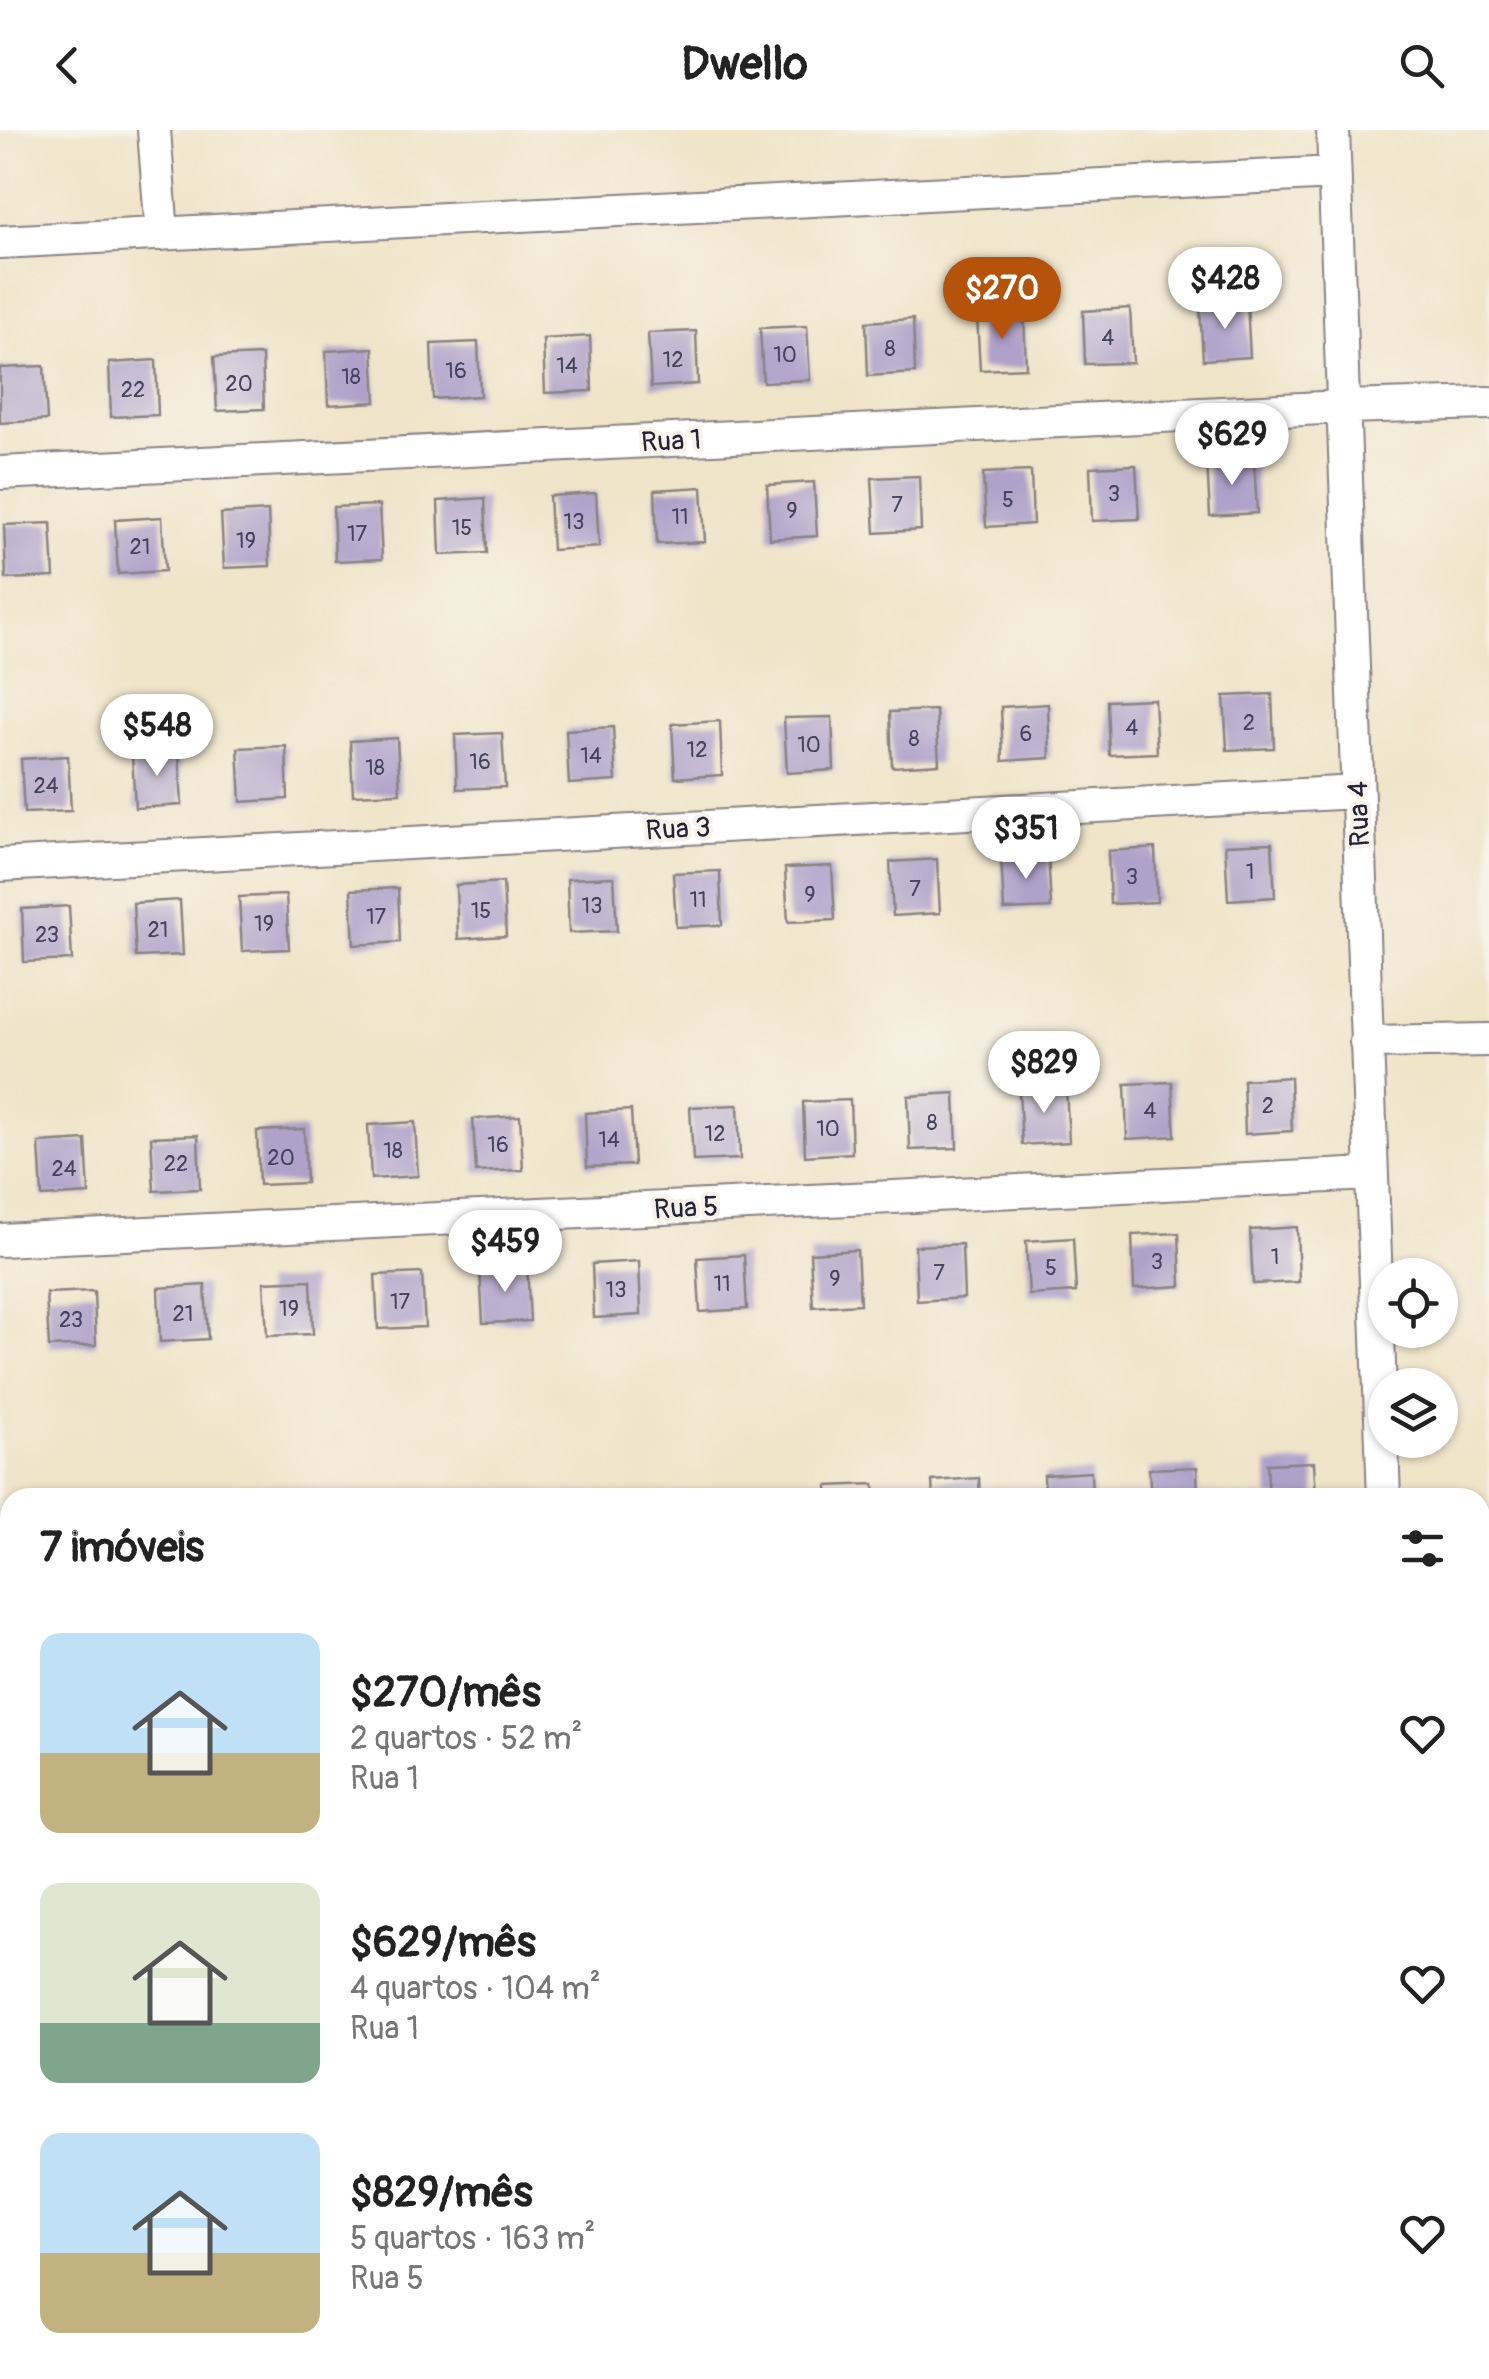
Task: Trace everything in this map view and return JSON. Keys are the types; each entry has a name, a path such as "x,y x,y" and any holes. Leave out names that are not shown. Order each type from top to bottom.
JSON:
{"street":[{"path":"154,130 162,234"},
{"name":"Rua 4","path":"1333,130 1384,1488"},
{"path":"0,242 1334,174"},
{"name":"Rua 1","path":"0,473 1489,402"},
{"name":"Rua 3","path":"0,865 1357,792"},
{"path":"1366,1042 1489,1040"},
{"name":"Rua 5","path":"0,1240 1371,1174"}],"building":[{"path":"1247,303 1250,357 1203,360 1200,306"},
{"path":"1130,308 1133,363 1085,364 1083,311"},
{"path":"1024,314 1026,368 980,370 977,316"},
{"path":"913,319 915,373 868,376 866,322"},
{"path":"807,326 810,380 763,382 760,328"},
{"path":"696,331 698,384 651,387 648,333"},
{"path":"590,336 592,391 545,393 543,339"},
{"path":"478,342 480,396 433,399 431,344"},
{"path":"373,348 376,402 328,405 326,351"},
{"path":"262,355 264,409 217,411 214,357"},
{"path":"156,360 158,415 111,417 109,363"},
{"path":"44,366 47,420 0,423 0,368"},
{"path":"1254,460 1257,513 1210,516 1207,462"},
{"path":"1136,465 1139,519 1092,521 1090,467"},
{"path":"1031,471 1033,524 986,527 983,473"},
{"path":"919,476 921,530 875,533 872,478"},
{"path":"814,482 817,536 770,539 767,485"},
{"path":"702,487 705,542 657,544 655,490"},
{"path":"596,493 599,547 552,550 549,496"},
{"path":"485,498 487,553 440,555 438,501"},
{"path":"379,505 382,559 335,561 333,507"},
{"path":"268,511 270,566 224,568 221,514"},
{"path":"162,517 165,571 118,574 115,520"},
{"path":"51,523 54,577 6,579 4,525"},
{"path":"1272,694 1274,748 1227,750 1224,696"},
{"path":"1154,699 1157,753 1109,755 1107,701"},
{"path":"1048,704 1050,758 1003,761 1001,707"},
{"path":"936,710 939,764 892,767 890,712"},
{"path":"832,717 834,770 787,773 784,718"},
{"path":"720,721 722,775 675,778 672,724"},
{"path":"613,727 616,781 569,784 566,730"},
{"path":"502,733 505,787 457,789 455,735"},
{"path":"397,738 400,793 353,795 350,741"},
{"path":"286,746 288,799 241,802 238,748"},
{"path":"179,751 182,805 135,808 132,754"},
{"path":"68,756 71,811 24,813 21,759"},
{"path":"1272,843 1275,897 1228,900 1225,845"},
{"path":"1155,848 1157,902 1110,904 1108,851"},
{"path":"1048,853 1051,908 1004,910 1001,856"},
{"path":"937,859 940,913 893,916 890,862"},
{"path":"832,866 835,920 788,922 785,868"},
{"path":"720,871 722,925 676,927 673,873"},
{"path":"614,877 617,931 569,933 567,879"},
{"path":"503,882 506,936 458,939 456,885"},
{"path":"398,888 400,942 354,945 351,890"},
{"path":"286,895 289,949 242,951 239,897"},
{"path":"180,900 183,955 136,957 133,903"},
{"path":"69,906 72,960 24,962 22,909"},
{"path":"1290,1077 1292,1131 1245,1134 1243,1080"},
{"path":"1172,1082 1175,1136 1127,1139 1125,1084"},
{"path":"1066,1088 1069,1142 1022,1145 1019,1091"},
{"path":"955,1093 957,1148 910,1150 908,1096"},
{"path":"850,1100 852,1153 805,1156 803,1102"},
{"path":"738,1105 740,1159 693,1161 690,1107"},
{"path":"631,1110 634,1165 587,1167 585,1113"},
{"path":"520,1116 523,1170 476,1172 473,1119"},
{"path":"415,1122 418,1176 371,1179 368,1125"},
{"path":"304,1129 306,1183 259,1185 257,1131"},
{"path":"198,1135 200,1189 154,1191 151,1137"},
{"path":"86,1140 89,1194 42,1197 39,1143"},
{"path":"1297,1227 1299,1282 1253,1284 1250,1230"},
{"path":"1179,1233 1181,1286 1134,1289 1132,1235"},
{"path":"1073,1238 1076,1292 1029,1295 1026,1241"},
{"path":"962,1244 964,1298 917,1301 915,1246"},
{"path":"857,1250 860,1304 813,1307 810,1253"},
{"path":"744,1255 747,1309 700,1312 697,1258"},
{"path":"639,1261 641,1315 594,1318 592,1264"},
{"path":"527,1267 530,1321 483,1323 480,1269"},
{"path":"422,1273 425,1327 378,1329 375,1275"},
{"path":"311,1280 313,1334 267,1336 264,1282"},
{"path":"205,1285 208,1339 160,1342 158,1288"},
{"path":"94,1291 96,1345 49,1347 46,1293"},
{"path":"1314,1462 1315,1488 1268,1488 1267,1464"},
{"path":"1197,1467 1198,1488 1150,1488 1149,1469"},
{"path":"1091,1472 1092,1488 1045,1488 1044,1475"},
{"path":"979,1478 980,1488 932,1488 932,1481"},
{"path":"874,1484 874,1488 827,1488"}]}
